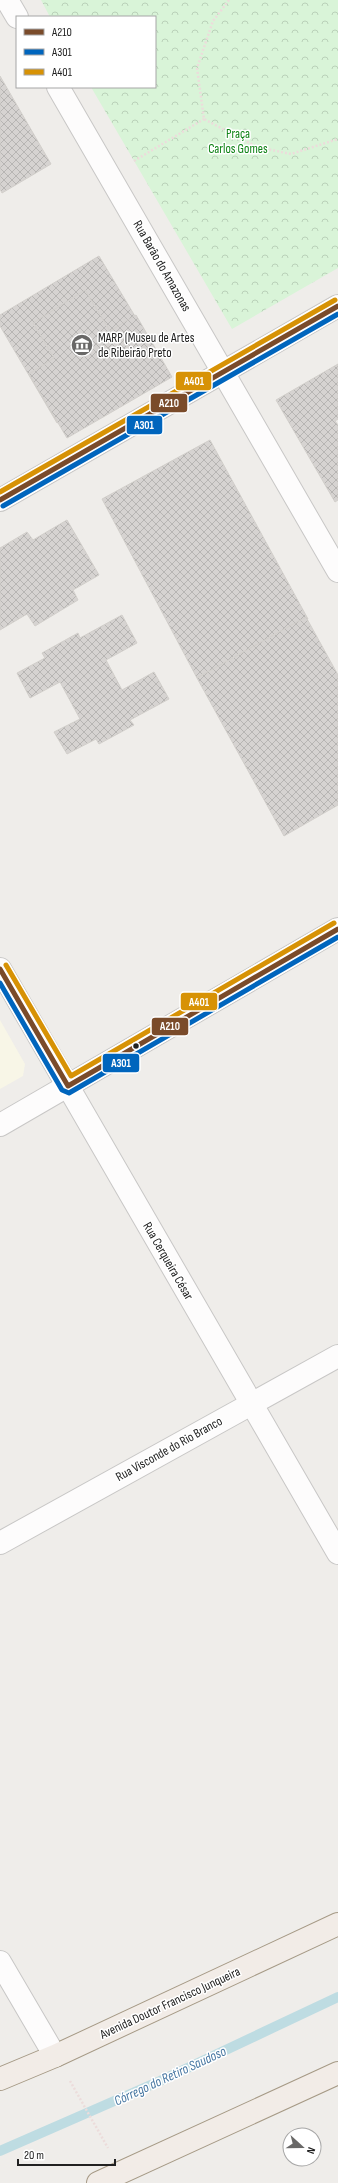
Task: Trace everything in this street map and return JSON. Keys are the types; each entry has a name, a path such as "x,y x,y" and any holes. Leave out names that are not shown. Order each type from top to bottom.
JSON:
{"main road":[{"name":"Avenida Doutor Francisco Junqueira","path":"0,2079 55,2056 338,1924"},
{"path":"98,2183 125,2178 338,2073"}],"street":[{"path":"7,0 16,16"},
{"name":"Rua Barão do Amazonas","path":"59,88 338,571"},
{"path":"0,500 338,306"},
{"path":"0,1125 338,928"},
{"name":"Rua Cerqueira César","path":"0,969 338,1552"},
{"name":"Rua Visconde do Rio Branco","path":"0,1542 338,1356"},
{"path":"0,1962 55,2056"}],"path":[{"path":"204,119 197,68 213,21 229,0"},
{"path":"204,119 257,147 291,154 338,139"},
{"path":"110,176 204,119"},
{"path":"75,2089 98,2130"}],"shaded area":[{"path":"0,1020 25,1064 23,1076 0,1089"}],"green space":[{"name":"Praça Carlos Gomes","path":"41,0 338,0 338,268 232,329 92,88 156,88 156,16 49,16"}],"building":[{"path":"0,76 51,164 2,193 0,189"},
{"name":"MARP (Museu de Artes de Ribeirão Preto","path":"99,256 163,363 57,423 0,326 0,315"},
{"name":"MARP (Museu de Artes de Ribeirão Preto","path":"85,290 110,331 136,315 172,377 67,438 29,374 54,358 33,323"},
{"path":"338,364 338,419 335,421 338,425 338,500 335,502 276,400"},
{"path":"210,440 308,619 306,617 197,678 102,499"},
{"path":"67,520 99,575 73,590 78,600 35,626 27,614 0,630 0,548 27,532 33,540"},
{"path":"122,615 137,643 106,660 122,690 154,672 169,699 130,720 134,725 99,744 96,739 67,754 54,732 80,719 60,682 30,698 17,673 45,658 42,653 78,633 80,638"},
{"path":"306,617 338,675 338,805 284,836 197,678"}],"waterway":[{"name":"Córrego do Retiro Saudoso","path":"0,2151 160,2081 338,1997"}],"transit line":[{"name":"A401","path":"0,492 335,300"},
{"name":"A210","path":"0,500 338,306"},
{"name":"A301","path":"3,506 338,314"},
{"name":"A401","path":"6,965 71,1076 334,923"},
{"name":"A210","path":"0,969 68,1086 338,929"},
{"name":"A301","path":"0,983 62,1090 69,1093 338,937"}],"place":[{"name":"MARP (Museu de Artes de Ribeirão Preto","path":"82,345"}]}
